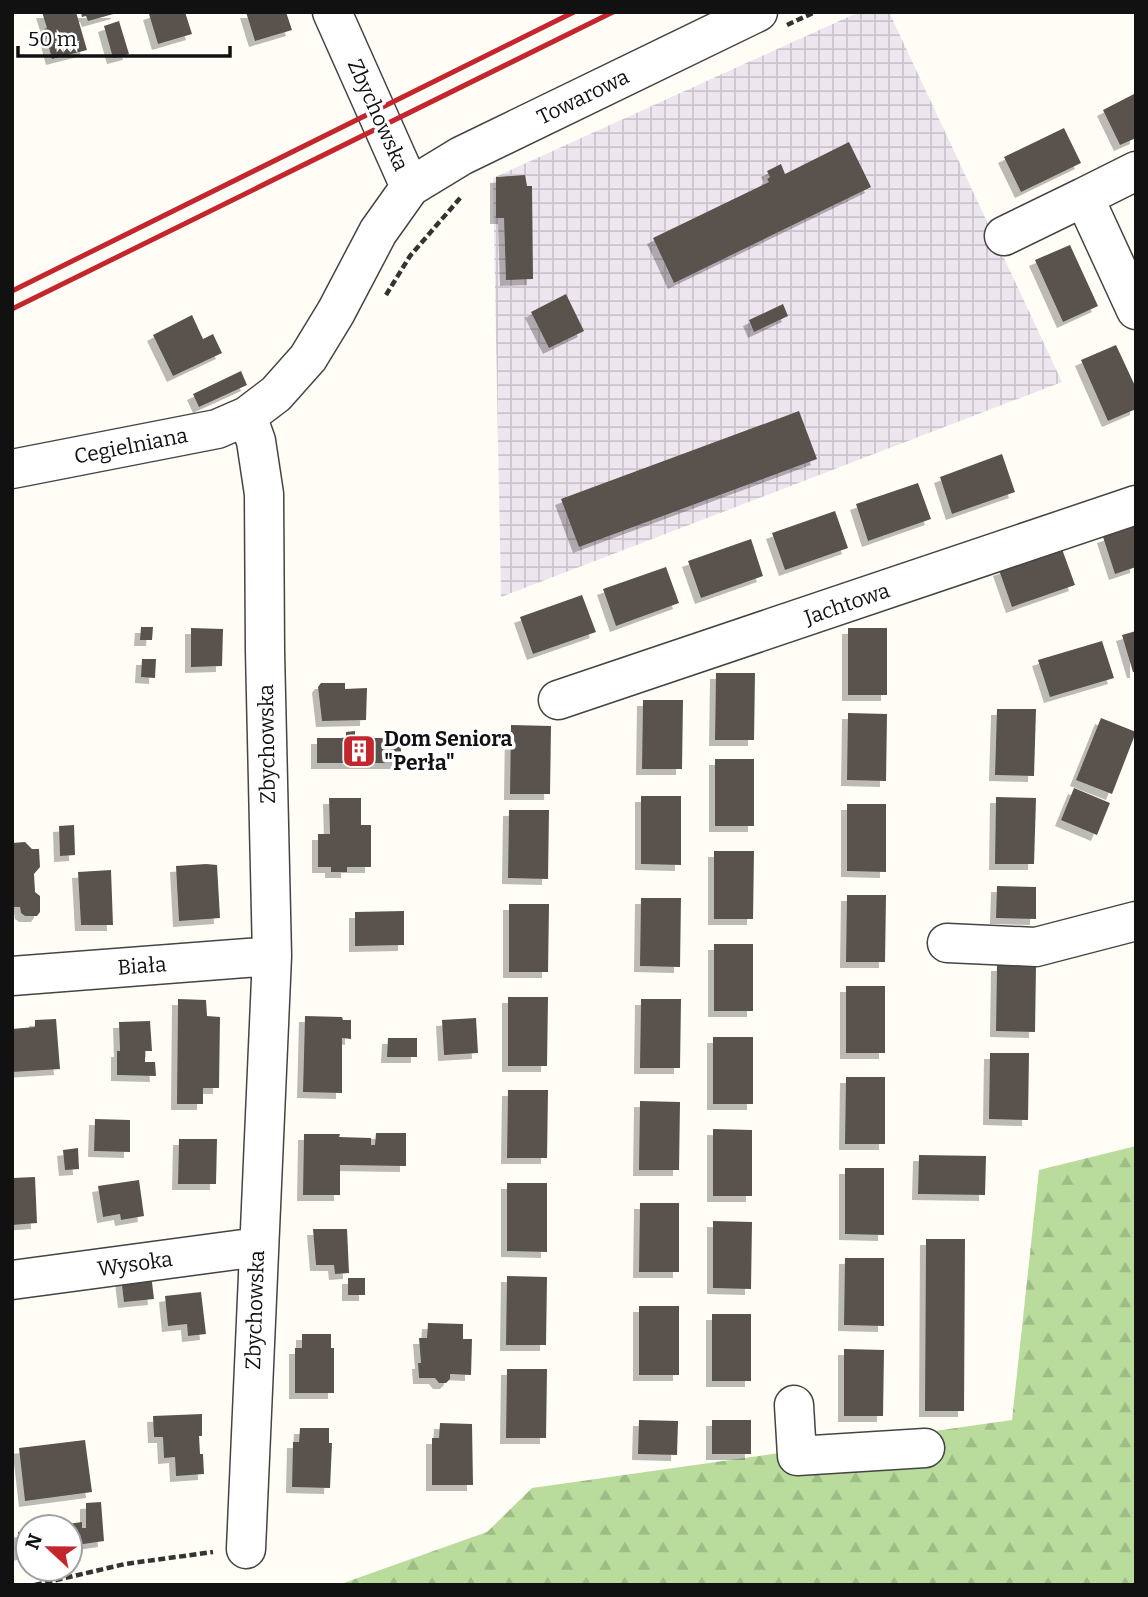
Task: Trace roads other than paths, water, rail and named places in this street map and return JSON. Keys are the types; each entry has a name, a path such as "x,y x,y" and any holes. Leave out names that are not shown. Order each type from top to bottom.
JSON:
{"street":[{"name":"Zbychowska","path":"246,1549 272,956 264,494 256,441 247,416 276,394 308,358 336,312 378,232 410,187 332,12"},
{"name":"Towarowa","path":"410,187 461,156 769,20"},
{"path":"1004,236 1136,171"},
{"path":"1084,197 1136,310"},
{"name":"Cegielniana","path":"12,469 217,429 247,416"},
{"name":"Jachtowa","path":"558,700 1136,505"},
{"path":"947,943 1036,947 1136,921"},
{"name":"Biała","path":"12,976 272,956"},
{"name":"Wysoka","path":"12,1280 258,1247"},
{"path":"794,1405 797,1456 925,1448"}],"railway":[{"path":"12,291 574,12"},
{"path":"12,309 613,12"}],"place":[{"name":"Dom Seniora \"Perła\"","path":"359,751"}]}
